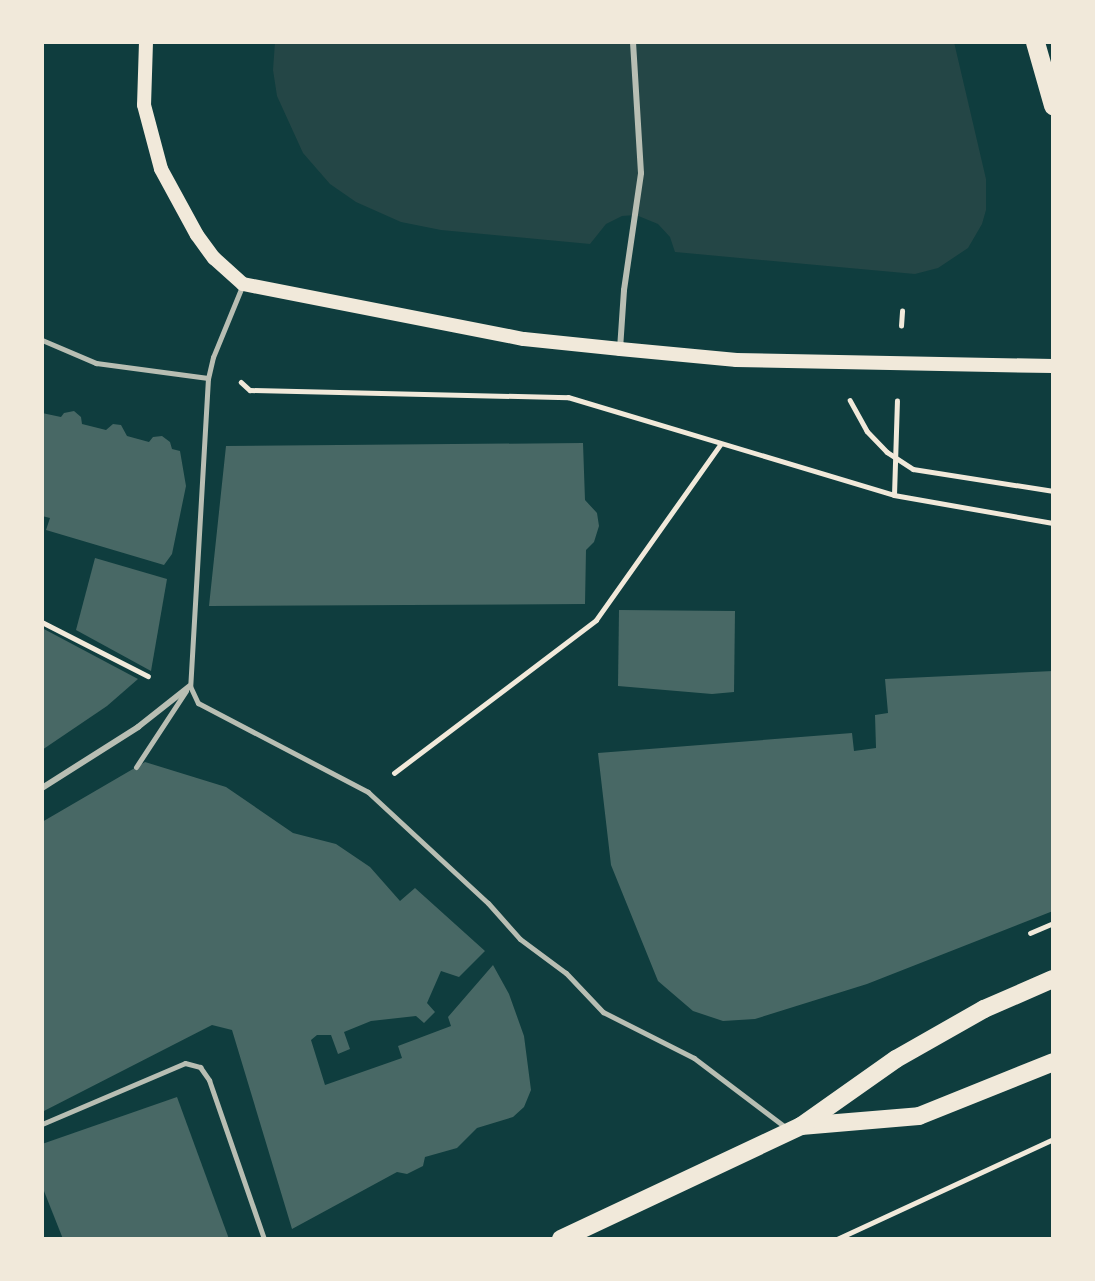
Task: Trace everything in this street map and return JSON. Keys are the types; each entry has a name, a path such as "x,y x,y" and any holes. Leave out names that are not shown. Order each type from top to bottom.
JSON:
{"highway":[{"path":"1035,42 1053,104"}],"main road":[{"path":"146,42 144,105 161,169 197,235 214,258 243,284 524,339 620,349 736,360 1050,362"},
{"path":"561,1239 796,1128 896,1059 984,1009 1053,979"},
{"path":"796,1128 919,1116 1053,1062"}],"street":[{"path":"620,349 624,290 641,173 634,42"},
{"path":"42,788 138,727 190,686"}],"lane":[{"path":"243,284 213,357 208,378 190,686 198,703 368,792 488,903 520,939 566,973 603,1012 694,1058 796,1128"},
{"path":"42,340 96,363 208,378"},
{"path":"136,767 190,686"},
{"path":"42,1124 184,1063 200,1067 209,1080 264,1239"}],"path":[{"path":"213,357 250,390 568,397 720,445 894,495 1053,523"},
{"path":"830,360 867,431 887,452 913,469 1053,491"},
{"path":"368,792 596,620 720,445"},
{"path":"42,622 142,674 190,686"},
{"path":"1030,933 1053,923"},
{"path":"837,1239 1053,1139"}],"shaded area":[{"path":"275,42 954,42 986,179 986,210 982,224 968,248 938,268 915,274 675,252 670,237 658,224 636,215 622,216 606,224 590,244 441,230 401,222 356,202 330,184 303,153 277,96 273,70"}],"building":[{"path":"74,411 81,417 82,424 106,430 113,424 121,425 127,436 149,442 153,437 162,436 170,442 172,449 180,451 186,486 172,554 164,565 46,530 50,518 42,516 42,413 61,417 64,413"},
{"path":"583,443 585,500 597,513 599,526 594,542 586,550 585,604 209,606 226,446"},
{"path":"95,558 167,579 151,671 76,630"},
{"path":"619,610 735,611 734,692 712,694 618,686"},
{"path":"42,628 138,679 107,706 42,750"},
{"path":"1053,671 1053,911 867,984 755,1019 723,1021 693,1011 658,981 611,865 598,753 852,733 854,751 876,748 875,715 888,713 885,679"},
{"path":"145,762 226,787 293,833 336,844 370,867 400,901 415,888 485,951 459,977 441,971 427,1003 435,1012 424,1023 416,1016 371,1021 344,1032 350,1049 338,1054 331,1035 317,1035 311,1040 325,1085 402,1058 398,1046 451,1026 448,1017 493,965 509,994 524,1036 531,1090 524,1107 513,1117 477,1128 457,1148 425,1157 423,1166 407,1174 397,1172 292,1229 232,1030 212,1025 42,1112 42,822"},
{"path":"177,1097 229,1239 63,1239 42,1186 42,1144"}]}
